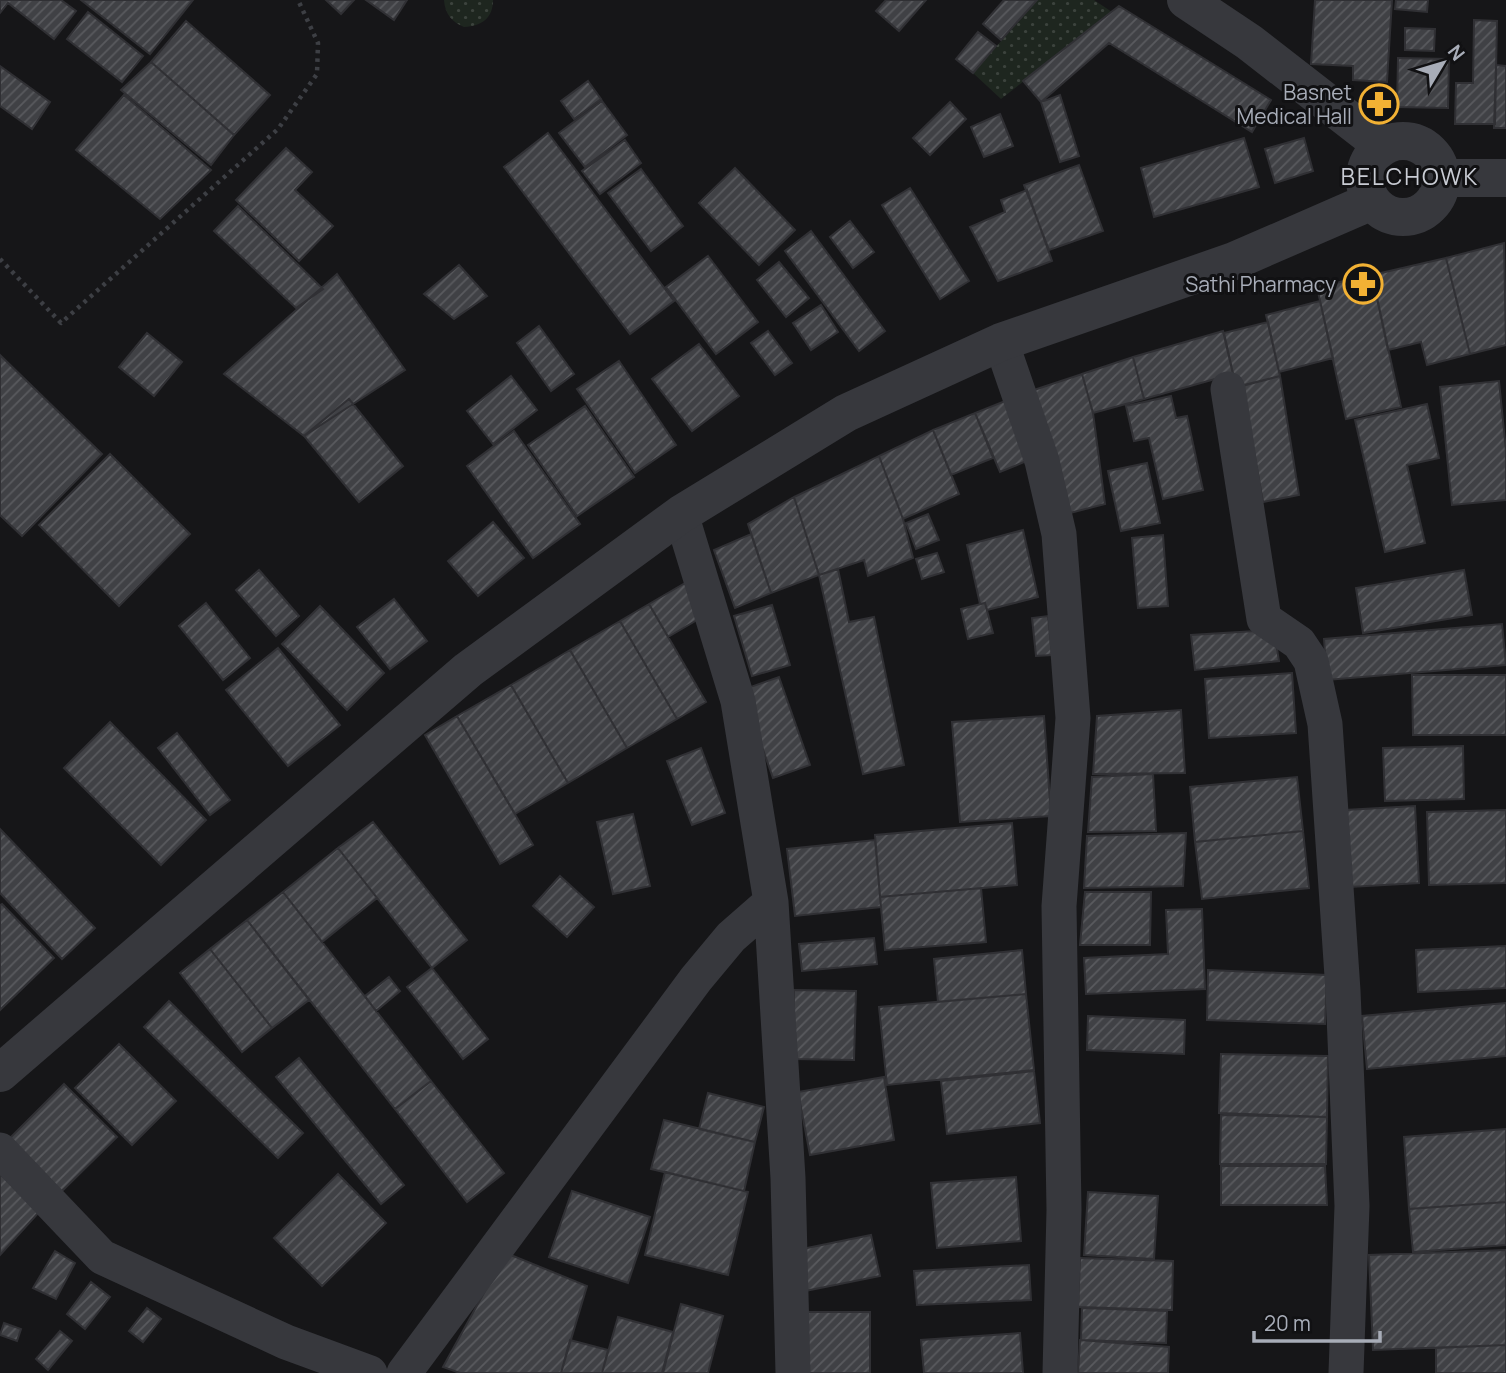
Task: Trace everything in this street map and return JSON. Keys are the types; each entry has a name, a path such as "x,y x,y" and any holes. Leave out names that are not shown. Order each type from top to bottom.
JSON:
{"street":[{"path":"1186,0 1249,42 1383,146"},
{"path":"1396,141 1409,141 1422,145 1432,154 1439,165 1442,178 1435,201 1426,210 1403,218 1380,210 1372,201 1366,190 1364,177 1367,165 1383,146 1396,141"},
{"path":"1442,178 1504,184"},
{"path":"5,1059 468,670 681,514 846,413 1001,342 1234,261 1372,201"},
{"path":"1001,342 1042,461 1059,534 1073,718 1059,905 1064,1210 1060,1373"},
{"path":"1227,389 1264,619 1299,643 1311,662 1325,724 1343,991 1352,1206 1346,1373"},
{"path":"681,514 738,701 771,902 788,1178 793,1373"},
{"path":"404,1373 696,979 731,937 771,902"},
{"path":"0,1150 102,1257 286,1342 370,1373"}],"path":[{"path":"0,260 61,323 278,129 317,74 318,43 298,0"}],"shaded area":[{"path":"444,0 493,0 491,12 485,20 464,27 450,17"},
{"path":"1037,0 1094,0 1112,12 1001,99 973,73"}],"building":[{"path":"0,0 61,0 76,11 54,39 8,3 0,13"},
{"path":"81,0 193,0 150,54"},
{"path":"326,0 354,0 341,14"},
{"path":"366,0 407,0 394,20"},
{"path":"886,0 926,0 899,31 876,11"},
{"path":"1004,0 1037,0 1001,40 983,24"},
{"path":"1315,0 1392,0 1387,82 1353,80 1353,66 1311,64"},
{"path":"1396,0 1428,0 1427,12 1395,9"},
{"path":"1119,6 1271,100 1252,132 1109,43 1041,102 1023,81"},
{"path":"88,12 143,56 122,82 67,39"},
{"path":"1474,20 1497,21 1495,124 1455,124 1456,83 1473,83"},
{"path":"186,21 270,95 234,135 151,62"},
{"path":"1405,28 1435,29 1434,51 1405,50"},
{"path":"978,32 996,46 973,73 956,59"},
{"path":"1398,58 1449,59 1448,108 1397,107"},
{"path":"151,62 234,135 211,165 121,90"},
{"path":"1496,65 1506,66 1506,128 1494,128"},
{"path":"0,66 50,102 32,129 0,106"},
{"path":"588,81 601,99 574,119 561,101"},
{"path":"124,95 211,170 160,219 76,150"},
{"path":"1060,95 1079,156 1060,162 1041,102"},
{"path":"602,101 627,135 585,167 559,133"},
{"path":"950,102 966,119 930,155 913,138"},
{"path":"1000,114 1013,146 984,157 971,127"},
{"path":"548,133 674,301 630,334 504,167"},
{"path":"1244,138 1259,187 1154,217 1141,168"},
{"path":"1304,138 1313,171 1275,183 1265,149"},
{"path":"625,140 641,163 600,194 582,171"},
{"path":"286,148 312,172 295,190 333,226 299,261 236,200"},
{"path":"1079,165 1103,231 1049,250 1024,185"},
{"path":"735,168 795,230 759,265 699,203"},
{"path":"641,169 683,226 651,251 608,193"},
{"path":"910,188 969,281 940,299 882,205"},
{"path":"1027,190 1052,261 998,281 970,227 1005,212 1001,200"},
{"path":"238,206 323,289 296,308 214,231"},
{"path":"850,221 874,252 853,268 830,237"},
{"path":"811,231 885,331 859,351 785,251"},
{"path":"1504,243 1506,345 1470,354 1446,258"},
{"path":"708,256 758,322 716,354 666,287"},
{"path":"1446,258 1470,354 1427,365 1421,342 1388,350 1372,275"},
{"path":"779,262 809,298 786,317 757,280"},
{"path":"459,265 487,296 454,319 424,294"},
{"path":"337,274 405,370 304,436 224,374"},
{"path":"1372,275 1401,407 1346,419 1317,287"},
{"path":"1320,301 1333,358 1279,372 1266,315"},
{"path":"821,305 838,332 811,350 793,323"},
{"path":"1268,322 1280,376 1236,387 1224,333"},
{"path":"539,326 574,374 551,391 517,343"},
{"path":"768,331 792,363 775,375 751,343"},
{"path":"1223,331 1233,374 1144,399 1133,357"},
{"path":"147,333 182,362 154,396 119,367"},
{"path":"699,344 739,396 692,431 652,379"},
{"path":"0,355 102,454 22,536 0,515"},
{"path":"1133,357 1144,399 1093,413 1082,374"},
{"path":"619,361 676,445 635,473 577,389"},
{"path":"1082,374 1093,413 1105,504 1066,514 1031,391"},
{"path":"511,376 537,410 493,444 467,411"},
{"path":"1280,376 1299,495 1263,502 1242,386"},
{"path":"1499,381 1506,451 1506,500 1452,505 1440,387"},
{"path":"1171,396 1176,418 1187,416 1203,490 1163,499 1149,438 1134,441 1126,406"},
{"path":"349,399 403,466 359,502 304,436"},
{"path":"1005,401 1029,460 1000,472 975,413"},
{"path":"1427,404 1439,458 1407,465 1425,543 1385,552 1355,420"},
{"path":"585,406 634,477 577,516 528,445"},
{"path":"975,413 993,458 951,475 933,430"},
{"path":"933,430 959,494 903,519 879,456"},
{"path":"514,431 580,524 533,558 467,466"},
{"path":"110,454 190,534 119,606 39,525"},
{"path":"879,456 903,519 913,558 868,576 864,560 819,575 794,497"},
{"path":"1147,463 1160,523 1121,531 1108,471"},
{"path":"794,497 819,575 771,593 748,524"},
{"path":"928,514 939,540 916,549 906,523"},
{"path":"493,522 524,558 478,596 448,561"},
{"path":"1023,530 1038,597 987,610 985,603 980,604 967,545"},
{"path":"751,534 771,593 735,608 714,550"},
{"path":"1163,535 1168,606 1138,608 1132,538"},
{"path":"937,553 944,572 922,579 916,559"},
{"path":"838,569 849,622 874,617 904,765 863,774 819,575"},
{"path":"259,570 299,616 276,636 236,590"},
{"path":"1464,570 1472,615 1363,633 1356,588"},
{"path":"685,583 704,616 668,637 649,604"},
{"path":"394,599 427,641 390,669 357,627"},
{"path":"206,603 250,658 223,680 179,626"},
{"path":"985,603 993,633 968,639 961,609"},
{"path":"649,604 706,702 677,719 620,621"},
{"path":"772,605 790,665 752,676 734,616"},
{"path":"320,606 384,673 347,710 282,644"},
{"path":"1048,616 1052,655 1036,656 1032,618"},
{"path":"620,621 677,719 627,748 570,650"},
{"path":"1502,624 1506,665 1327,680 1324,639"},
{"path":"1274,630 1279,661 1195,670 1191,635"},
{"path":"278,648 340,725 288,766 226,690"},
{"path":"570,650 627,748 568,783 511,685"},
{"path":"1292,673 1296,733 1209,738 1205,679"},
{"path":"1412,675 1506,675 1506,735 1413,735"},
{"path":"779,677 810,765 773,778 742,690"},
{"path":"511,685 568,783 515,814 457,716"},
{"path":"1181,710 1185,773 1093,774 1097,716"},
{"path":"457,716 533,845 500,864 425,735"},
{"path":"1044,716 1051,816 960,822 952,722"},
{"path":"110,722 206,820 161,865 64,768"},
{"path":"177,733 230,800 210,815 158,748"},
{"path":"1463,746 1464,799 1385,801 1383,748"},
{"path":"701,748 725,813 692,825 667,761"},
{"path":"1153,774 1156,831 1088,832 1092,777"},
{"path":"1297,777 1303,831 1195,842 1190,787"},
{"path":"1415,806 1419,883 1350,887 1345,810"},
{"path":"1506,810 1506,883 1429,885 1427,812"},
{"path":"633,814 650,886 613,894 597,822"},
{"path":"373,822 467,940 432,968 338,848"},
{"path":"1012,823 1017,885 880,897 875,835"},
{"path":"0,829 95,928 62,959 0,893"},
{"path":"1303,831 1309,888 1202,899 1195,842"},
{"path":"1186,833 1183,886 1084,888 1087,836"},
{"path":"875,840 881,907 795,916 787,849"},
{"path":"338,848 377,898 322,942 283,892"},
{"path":"560,876 594,907 567,937 533,906"},
{"path":"981,888 986,942 885,950 880,897"},
{"path":"283,892 431,1081 395,1109 247,920"},
{"path":"1085,892 1151,892 1150,945 1080,945"},
{"path":"2,904 54,958 0,1010 0,905"},
{"path":"1202,909 1205,989 1086,994 1084,958 1168,954 1166,910"},
{"path":"247,920 309,1000 272,1028 210,949"},
{"path":"874,938 877,964 802,971 799,944"},
{"path":"1506,946 1506,988 1418,992 1416,950"},
{"path":"210,949 272,1028 242,1052 180,973"},
{"path":"1022,950 1026,994 938,1002 934,959"},
{"path":"432,968 488,1039 463,1059 407,987"},
{"path":"1208,970 1327,975 1325,1024 1207,1020"},
{"path":"389,977 400,991 376,1011 365,996"},
{"path":"794,990 856,991 854,1060 793,1059"},
{"path":"1026,994 1034,1070 887,1085 879,1007"},
{"path":"169,1001 303,1133 278,1158 144,1027"},
{"path":"1506,1003 1506,1056 1367,1069 1362,1016"},
{"path":"1088,1016 1185,1020 1184,1054 1087,1050"},
{"path":"119,1044 176,1101 132,1145 75,1088"},
{"path":"1221,1054 1328,1056 1327,1117 1219,1113"},
{"path":"299,1058 404,1185 381,1204 276,1077"},
{"path":"1034,1071 1040,1123 947,1134 941,1081"},
{"path":"884,1077 894,1140 810,1155 798,1092"},
{"path":"431,1081 504,1173 467,1202 395,1109"},
{"path":"64,1084 117,1137 61,1192 8,1140"},
{"path":"708,1093 764,1107 755,1142 699,1129"},
{"path":"1221,1115 1327,1117 1326,1164 1220,1164"},
{"path":"664,1120 755,1142 744,1191 651,1169"},
{"path":"1506,1129 1506,1202 1409,1209 1404,1137"},
{"path":"1221,1166 1325,1166 1327,1205 1221,1205"},
{"path":"665,1172 748,1192 728,1275 645,1255"},
{"path":"0,1174 40,1211 0,1255"},
{"path":"338,1174 386,1223 322,1286 274,1238"},
{"path":"1016,1177 1021,1241 937,1248 931,1183"},
{"path":"572,1191 650,1217 628,1283 549,1257"},
{"path":"1088,1192 1158,1196 1154,1259 1084,1255"},
{"path":"1506,1202 1506,1245 1413,1252 1409,1209"},
{"path":"871,1235 880,1276 805,1291 797,1250"},
{"path":"1506,1250 1506,1345 1373,1350 1369,1255"},
{"path":"55,1251 75,1263 56,1299 33,1288"},
{"path":"506,1253 587,1286 561,1373 460,1373 443,1367"},
{"path":"1080,1258 1173,1261 1172,1310 1078,1307"},
{"path":"1029,1265 1031,1300 917,1305 914,1271"},
{"path":"91,1282 110,1297 85,1329 67,1314"},
{"path":"681,1304 723,1316 708,1373 663,1373"},
{"path":"147,1308 161,1319 143,1342 129,1331"},
{"path":"1082,1308 1167,1311 1166,1343 1081,1340"},
{"path":"802,1312 870,1312 870,1373 802,1373"},
{"path":"618,1317 673,1332 662,1373 602,1373"},
{"path":"4,1323 21,1329 17,1341 0,1335"},
{"path":"60,1331 72,1341 48,1370 36,1359"},
{"path":"1020,1333 1023,1373 924,1373 921,1340"},
{"path":"570,1340 608,1350 602,1373 561,1373"},
{"path":"1080,1340 1169,1347 1168,1373 1078,1373"},
{"path":"1506,1345 1506,1373 1436,1373 1436,1348"}],"place":[{"name":"Basnet Medical Hall","path":"1379,104"},
{"name":"Sathi Pharmacy","path":"1363,284"}],"district":[{"name":"BELCHOWK","path":"1410,176"}]}
